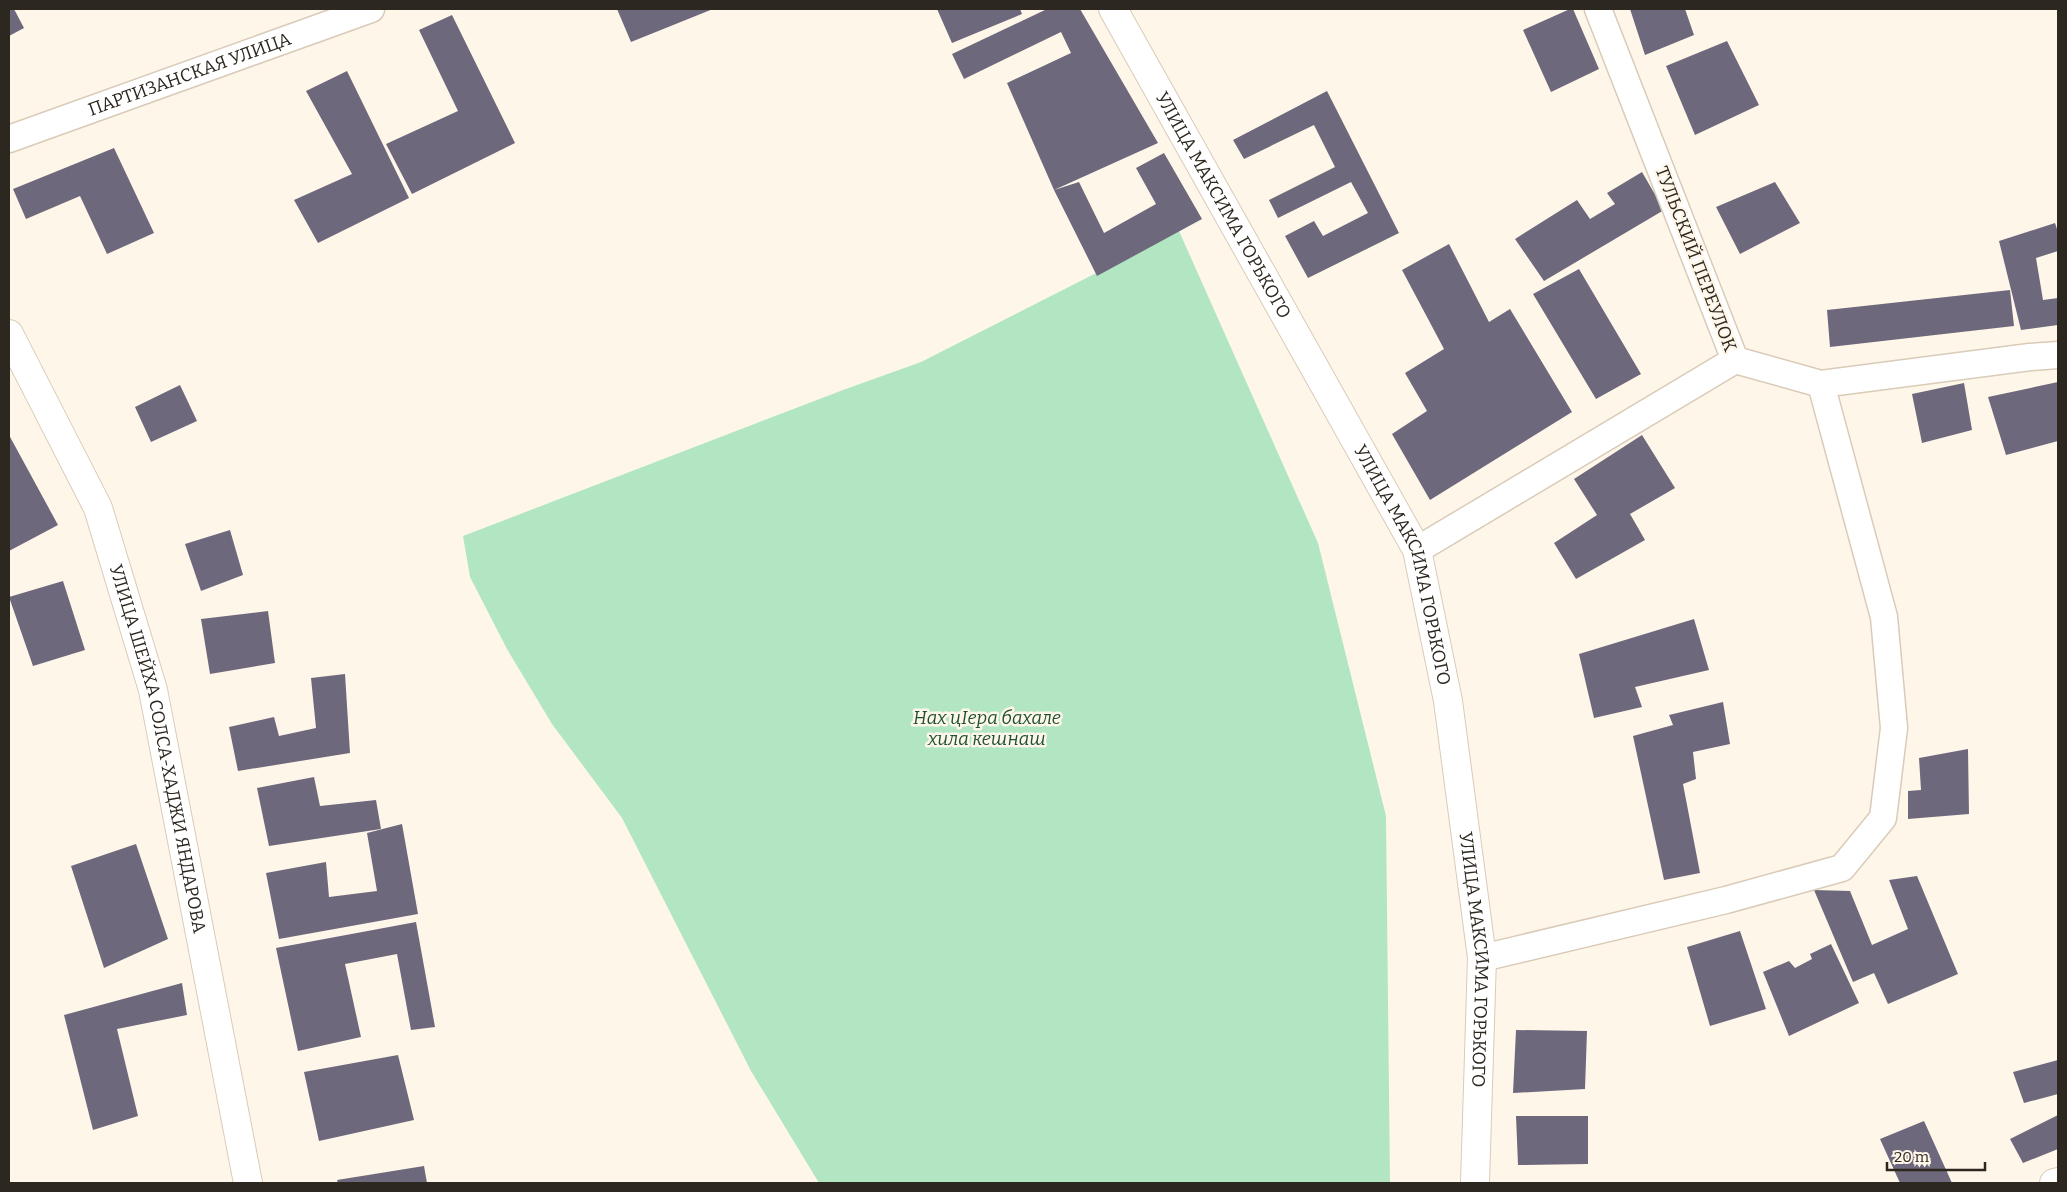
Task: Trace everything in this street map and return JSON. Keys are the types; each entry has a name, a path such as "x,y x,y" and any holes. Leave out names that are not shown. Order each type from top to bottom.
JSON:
{"street":[{"name":"ПАРТИЗАНСКАЯ УЛИЦА","path":"9,139 372,9"},
{"name":"УЛИЦА МАКСИМА ГОРЬКОГО","path":"1113,9 1417,550 1448,702 1482,958 1475,1183"},
{"name":"ТУЛЬСКИЙ ПЕРЕУЛОК","path":"1417,550 1735,360 1598,9"},
{"name":"УЛИЦА ШЕЙХА СОЛСА-ХАДЖИ ЯНДАРОВА","path":"9,334 98,508 153,690 248,1183"},
{"path":"1735,360 1821,384 2021,358 2058,356"},
{"path":"1482,958 1726,900 1842,868 1883,818 1894,728 1884,617 1821,384"},
{"path":"2054,1183 2058,1182"}],"green space":[{"name":"Нах цIера бахале хила кешнаш","path":"1179,231 1318,543 1386,816 1390,1183 819,1183 751,1071 622,818 552,724 507,649 470,577 463,536 843,390 921,362"}],"building":[{"path":"9,9 14,9 24,28 9,36"},
{"path":"617,9 713,9 631,42"},
{"path":"937,9 1020,9 1022,14 952,43"},
{"path":"1047,9 1080,9 1158,143 1054,190 1007,83 1071,53 1061,32 964,79 952,54"},
{"path":"1573,9 1599,69 1551,92 1523,30"},
{"path":"1630,9 1685,9 1694,35 1645,55"},
{"path":"452,15 515,143 412,194 386,144 458,111 419,30"},
{"path":"1727,41 1759,105 1695,135 1666,66"},
{"path":"347,71 409,198 318,243 294,200 352,174 306,91"},
{"path":"1327,91 1399,233 1308,278 1285,236 1314,221 1323,236 1368,213 1351,182 1278,218 1269,200 1335,167 1314,125 1244,159 1233,140"},
{"path":"114,148 154,233 107,254 80,196 26,219 13,189"},
{"path":"1164,153 1202,219 1097,276 1054,190 1079,182 1104,233 1156,204 1136,168"},
{"path":"1642,172 1664,210 1544,281 1515,239 1577,200 1590,219 1615,204 1607,193"},
{"path":"1775,182 1800,223 1740,254 1716,207"},
{"path":"2055,223 2058,232 2058,251 2036,258 2043,300 2058,298 2058,325 2021,330 1999,241"},
{"path":"1449,244 1489,322 1510,309 1572,412 1430,500 1392,434 1427,411 1405,373 1444,349 1402,270"},
{"path":"1579,269 1641,374 1596,399 1533,294"},
{"path":"2010,290 2014,326 1830,347 1827,310"},
{"path":"2058,382 2058,441 2006,455 1988,397"},
{"path":"1964,383 1972,430 1922,443 1912,394"},
{"path":"180,385 197,421 151,442 135,407"},
{"path":"9,435 58,525 9,551"},
{"path":"1642,435 1675,488 1630,514 1645,540 1576,579 1554,543 1597,515 1574,479"},
{"path":"230,530 243,575 201,591 185,544"},
{"path":"63,581 85,650 33,666 9,597"},
{"path":"268,611 275,663 210,674 201,619"},
{"path":"1694,619 1709,670 1635,687 1642,707 1594,718 1579,654"},
{"path":"345,674 350,753 238,771 229,727 274,717 279,736 316,728 311,678"},
{"path":"1723,702 1730,744 1693,752 1696,779 1683,784 1700,873 1664,880 1633,736 1673,725 1669,715"},
{"path":"1968,749 1969,814 1908,819 1908,791 1921,790 1919,758"},
{"path":"314,777 320,806 376,800 381,829 269,846 257,788"},
{"path":"402,824 418,914 279,939 266,873 326,862 329,897 377,891 367,833"},
{"path":"136,844 168,939 104,968 71,866"},
{"path":"1917,876 1958,974 1888,1004 1874,973 1853,982 1814,890 1850,891 1872,945 1908,929 1889,880"},
{"path":"416,922 435,1027 411,1030 397,954 345,964 361,1037 298,1051 276,948"},
{"path":"1740,931 1766,1009 1710,1026 1687,947"},
{"path":"1831,944 1859,1003 1789,1036 1763,972 1789,961 1795,968 1812,959 1810,954"},
{"path":"182,983 187,1015 117,1029 138,1116 93,1130 64,1015"},
{"path":"1516,1030 1587,1031 1585,1089 1513,1093"},
{"path":"398,1055 414,1120 319,1141 304,1072"},
{"path":"2058,1060 2058,1094 2024,1103 2013,1072"},
{"path":"2058,1115 2058,1149 2023,1163 2010,1139"},
{"path":"1516,1116 1588,1116 1588,1164 1518,1165"},
{"path":"1924,1121 1952,1183 1900,1183 1880,1139"},
{"path":"424,1166 427,1183 338,1183 337,1180"}]}
